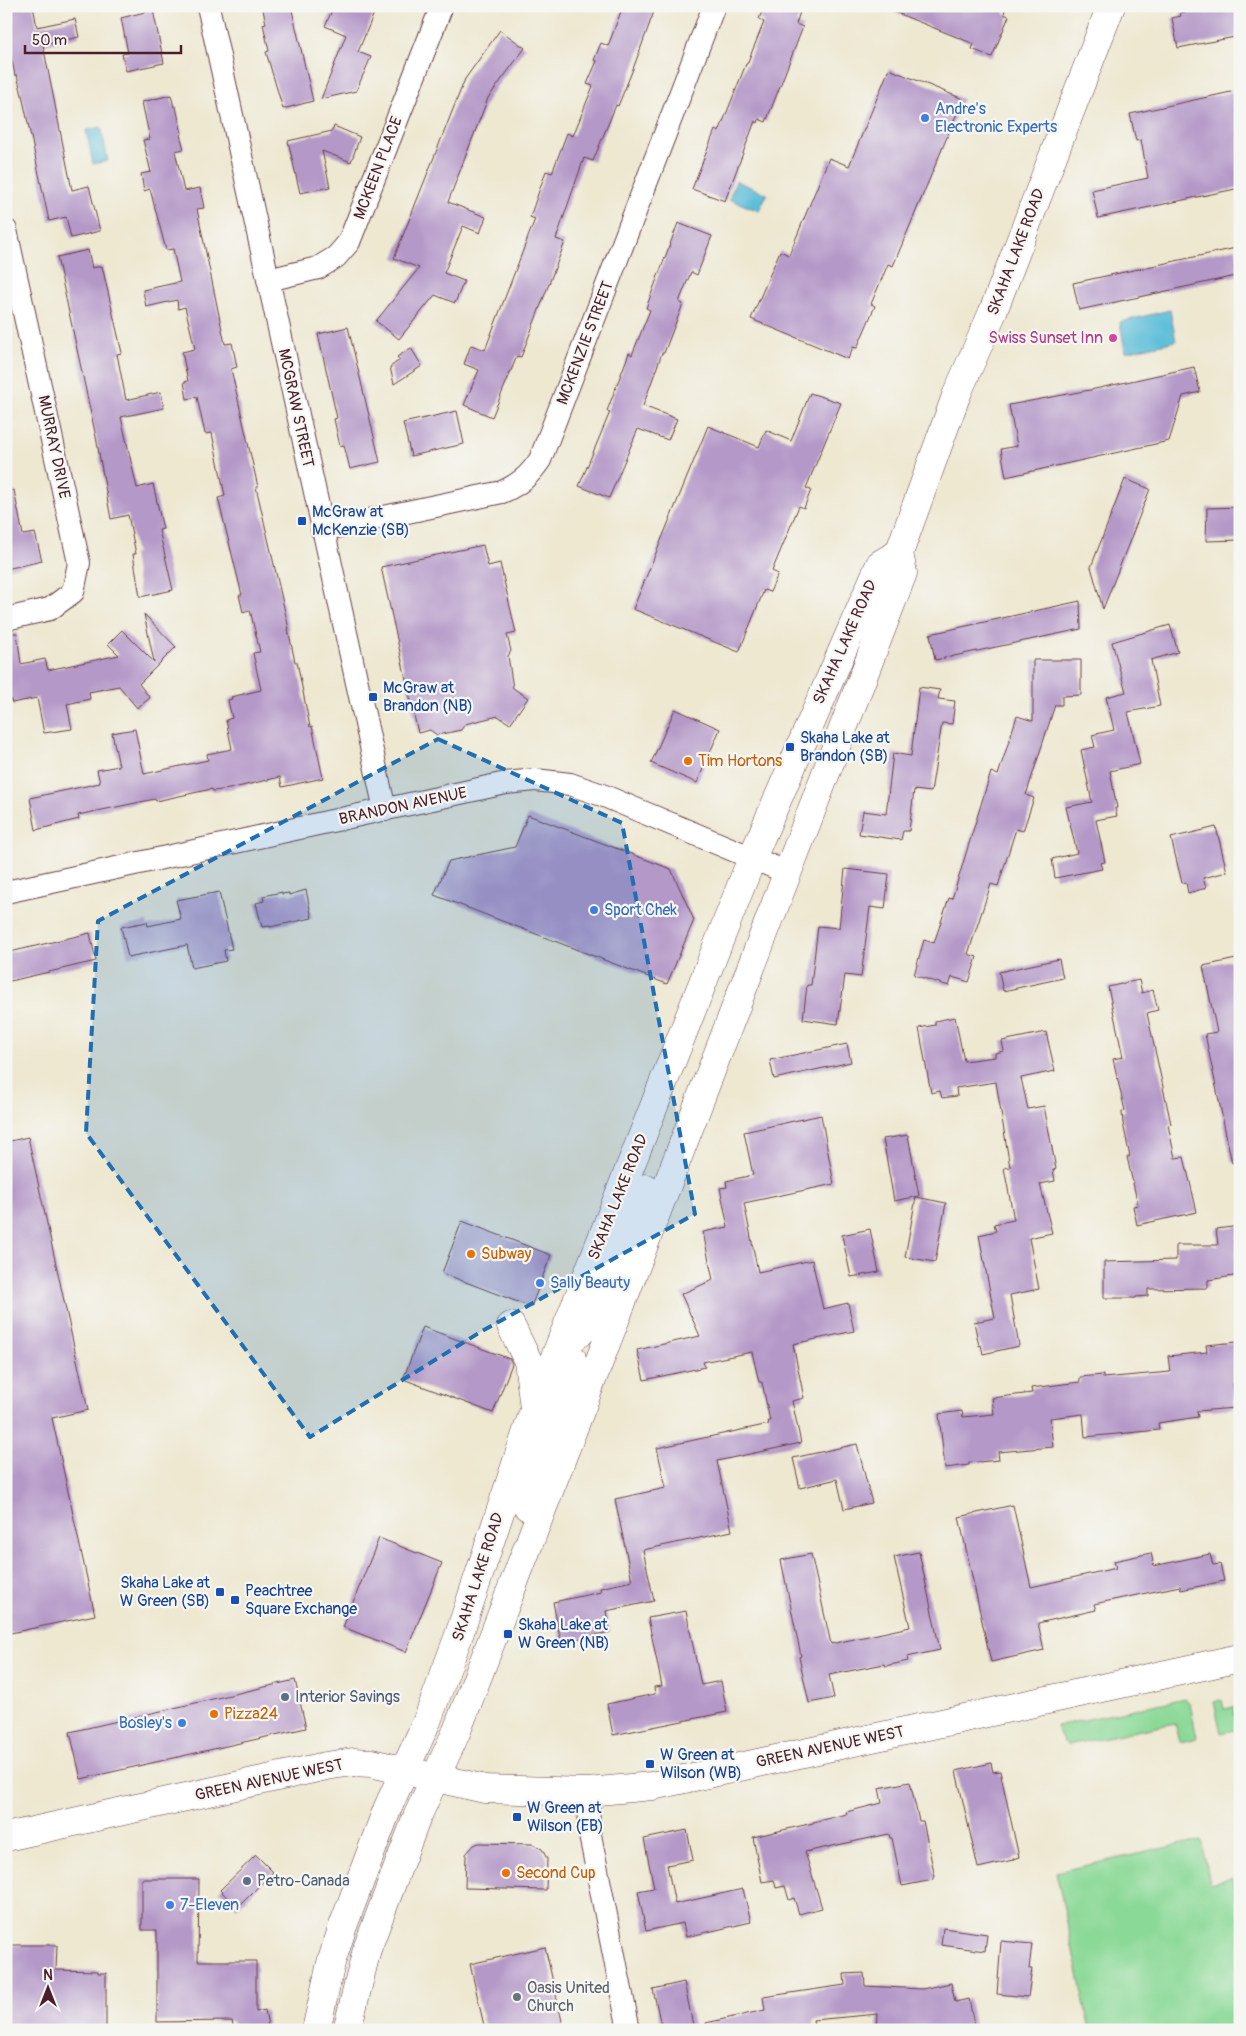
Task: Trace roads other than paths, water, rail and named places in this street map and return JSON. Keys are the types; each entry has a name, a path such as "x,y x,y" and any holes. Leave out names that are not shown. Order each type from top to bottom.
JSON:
{"main road":[{"name":"SKAHA LAKE ROAD","path":"347,2030 367,1949 417,1817 456,1733 788,873 903,572 899,553 956,396 992,314 1111,6"},
{"name":"SKAHA LAKE ROAD","path":"316,2030 331,1963 343,1926 388,1807 426,1722 460,1635 534,1410 752,858 880,564 899,553"},
{"path":"504,1609 538,1463 572,1374 572,1358 560,1345 580,1334 598,1306 650,1178 686,1137"},
{"path":"510,1326 528,1361 534,1410"},
{"name":"GREEN AVENUE WEST","path":"6,1836 326,1766 354,1762 371,1763 485,1789 588,1792 652,1786 1240,1658"}],"street":[{"name":"MCGRAW STREET","path":"208,6 385,810"},
{"name":"MCKENZIE STREET","path":"322,530 502,492 520,484 531,473 540,460 714,6"},
{"name":"MCKEEN PLACE","path":"268,280 318,268 336,257 349,242 441,8"},
{"name":"MURRAY DRIVE","path":"6,230 79,563 73,592 50,609 6,618"},
{"name":"BRANDON AVENUE","path":"6,892 506,783 535,780 570,784 602,795 788,873"},
{"path":"588,1792 589,1830 629,2030"}],"water":[{"path":"101,127 108,161 93,164 86,130"},
{"path":"736,181 767,194 759,211 729,199"},
{"path":"1170,310 1176,341 1125,352 1120,322"}],"place":[{"name":"Andre's Electronic Experts","path":"925,118"},
{"name":"Swiss Sunset Inn","path":"1113,338"},
{"name":"McGraw at McKenzie (SB)","path":"302,521"},
{"name":"McGraw at Brandon (NB)","path":"373,697"},
{"name":"Skaha Lake at Brandon (SB)","path":"790,747"},
{"name":"Tim Hortons","path":"688,761"},
{"name":"Sport Chek","path":"594,910"},
{"name":"Subway","path":"471,1254"},
{"name":"Sally Beauty","path":"540,1283"},
{"name":"Skaha Lake at W Green (SB)","path":"220,1592"},
{"name":"Peachtree Square Exchange","path":"235,1600"},
{"name":"Skaha Lake at W Green (NB)","path":"508,1634"},
{"name":"Interior Savings","path":"285,1697"},
{"name":"Pizza24","path":"214,1714"},
{"name":"Bosley's","path":"182,1723"},
{"name":"W Green at Wilson (WB)","path":"650,1764"},
{"name":"W Green at Wilson (EB)","path":"517,1817"},
{"name":"Second Cup","path":"506,1873"},
{"name":"Petro-Canada","path":"247,1881"},
{"name":"7-Eleven","path":"170,1905"},
{"name":"Oasis United Church","path":"517,1997"}]}
